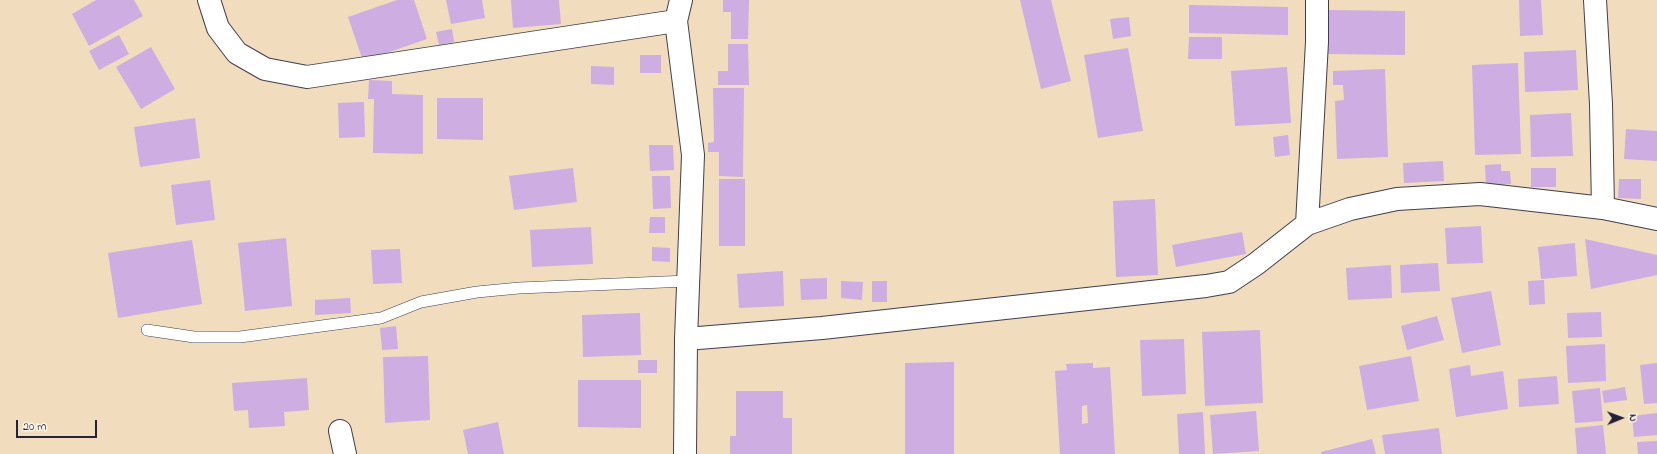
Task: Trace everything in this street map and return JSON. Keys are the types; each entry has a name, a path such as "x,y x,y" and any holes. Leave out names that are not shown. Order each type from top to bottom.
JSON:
{"street":[{"path":"209,0 218,28 237,53 266,70 308,77 676,21"},
{"path":"681,0 676,21 693,155 686,339 684,454"},
{"path":"1307,224 1317,42 1316,0"},
{"path":"1595,0 1601,104 1603,208"},
{"path":"686,339 822,328 1206,286 1229,282 1256,264 1307,224 1350,209 1397,199 1480,194 1603,208 1657,219"},
{"path":"340,430 344,454"}],"lane":[{"path":"147,330 194,337 240,337 380,318 421,302 477,292 519,288 688,281"}],"building":[{"path":"96,0 134,0 143,16 89,46 72,14"},
{"path":"397,0 414,0 427,39 363,61 348,17"},
{"path":"446,0 482,0 485,18 451,24"},
{"path":"511,0 559,0 561,24 513,28"},
{"path":"723,0 749,0 748,39 731,39 731,12 723,12"},
{"path":"1020,0 1051,0 1071,81 1041,89"},
{"path":"1519,0 1541,0 1543,35 1520,36"},
{"path":"1189,5 1288,7 1288,35 1189,33"},
{"path":"1329,10 1405,11 1405,55 1328,54"},
{"path":"1129,17 1131,36 1113,39 1110,19"},
{"path":"452,29 454,42 439,45 436,32"},
{"path":"119,35 129,54 99,70 89,51"},
{"path":"1189,37 1222,37 1222,59 1188,59"},
{"path":"728,44 748,44 749,85 718,85 718,71 728,71"},
{"path":"151,47 175,89 141,109 116,67"},
{"path":"1128,48 1143,131 1098,138 1084,55"},
{"path":"1576,50 1578,90 1525,92 1524,52"},
{"path":"640,55 661,55 661,73 640,73"},
{"path":"1518,63 1521,154 1475,155 1472,65"},
{"path":"591,66 614,67 614,85 591,84"},
{"path":"1287,67 1291,123 1235,126 1231,71"},
{"path":"1385,69 1388,157 1337,159 1335,101 1344,100 1343,85 1333,85 1333,71"},
{"path":"369,80 392,81 392,94 423,95 423,154 373,153 374,99 368,99"},
{"path":"713,88 744,88 743,177 719,176 719,152 708,152 708,143 714,142"},
{"path":"437,98 483,98 483,140 437,139"},
{"path":"364,102 365,137 339,138 338,103"},
{"path":"1571,113 1573,156 1531,157 1530,115"},
{"path":"195,118 200,158 140,167 134,127"},
{"path":"1626,129 1657,131 1657,161 1624,159"},
{"path":"1288,135 1290,155 1275,157 1273,137"},
{"path":"649,145 673,145 674,170 650,171"},
{"path":"1443,161 1444,181 1404,183 1403,163"},
{"path":"1501,164 1501,171 1510,171 1511,184 1486,186 1485,165"},
{"path":"573,168 577,202 514,210 509,176"},
{"path":"1531,168 1556,168 1556,187 1531,187"},
{"path":"652,176 670,176 671,208 653,209"},
{"path":"719,179 745,179 745,246 719,246"},
{"path":"1619,179 1641,179 1641,199 1618,198"},
{"path":"210,180 215,220 176,225 171,185"},
{"path":"1155,199 1158,275 1116,277 1113,201"},
{"path":"650,217 665,217 665,233 649,233"},
{"path":"1481,226 1483,263 1447,264 1445,228"},
{"path":"591,227 593,264 532,267 530,230"},
{"path":"1242,232 1246,254 1176,267 1172,245"},
{"path":"286,238 292,306 245,311 238,243"},
{"path":"1585,239 1657,255 1657,275 1591,289"},
{"path":"192,240 202,304 118,318 108,253"},
{"path":"1575,243 1577,276 1541,279 1538,247"},
{"path":"652,247 670,248 670,262 652,261"},
{"path":"400,249 402,283 373,284 371,250"},
{"path":"1438,263 1440,291 1401,293 1400,265"},
{"path":"1391,265 1392,298 1348,300 1346,268"},
{"path":"783,271 784,306 739,308 737,274"},
{"path":"827,278 827,299 801,300 800,279"},
{"path":"1544,280 1545,304 1529,305 1528,281"},
{"path":"841,281 863,282 862,300 841,298"},
{"path":"872,281 887,281 887,302 872,302"},
{"path":"1491,291 1501,345 1462,353 1451,298"},
{"path":"350,298 351,313 315,315 315,300"},
{"path":"1601,312 1602,337 1568,338 1567,313"},
{"path":"640,313 641,355 583,357 582,315"},
{"path":"1437,316 1444,340 1407,350 1401,326"},
{"path":"396,326 398,349 382,350 380,328"},
{"path":"1260,330 1263,403 1205,406 1202,332"},
{"path":"1184,339 1186,394 1142,396 1140,340"},
{"path":"1605,344 1606,381 1568,383 1566,346"},
{"path":"428,356 430,420 385,423 383,357"},
{"path":"1411,356 1419,401 1367,410 1359,366"},
{"path":"638,360 657,360 657,373 638,373"},
{"path":"954,362 954,454 905,454 905,363"},
{"path":"1093,363 1093,368 1110,367 1115,454 1060,454 1055,371 1067,370 1066,364","holes":["1087,405 1088,423 1082,424 1082,406"]},
{"path":"1657,363 1657,403 1644,404 1640,365"},
{"path":"1470,365 1471,376 1503,371 1508,409 1456,417 1449,369"},
{"path":"1557,376 1559,404 1519,407 1518,379"},
{"path":"307,378 309,410 284,412 285,426 249,428 248,410 234,411 232,383"},
{"path":"578,380 641,380 641,428 578,427"},
{"path":"1625,387 1627,400 1604,403 1602,391"},
{"path":"1600,388 1603,421 1575,423 1572,391"},
{"path":"736,391 783,391 783,418 792,418 792,454 730,454 730,436 736,436"},
{"path":"1256,411 1259,451 1213,454 1210,415"},
{"path":"1203,412 1205,454 1179,454 1177,414"},
{"path":"1657,413 1657,435 1634,437 1632,416"},
{"path":"498,422 504,454 468,454 463,430"},
{"path":"1603,425 1606,454 1577,454 1575,428"},
{"path":"1439,428 1442,454 1385,454 1382,435"},
{"path":"1372,439 1376,454 1322,454 1321,452"},
{"path":"1657,441 1657,454 1638,454 1637,442"}]}
